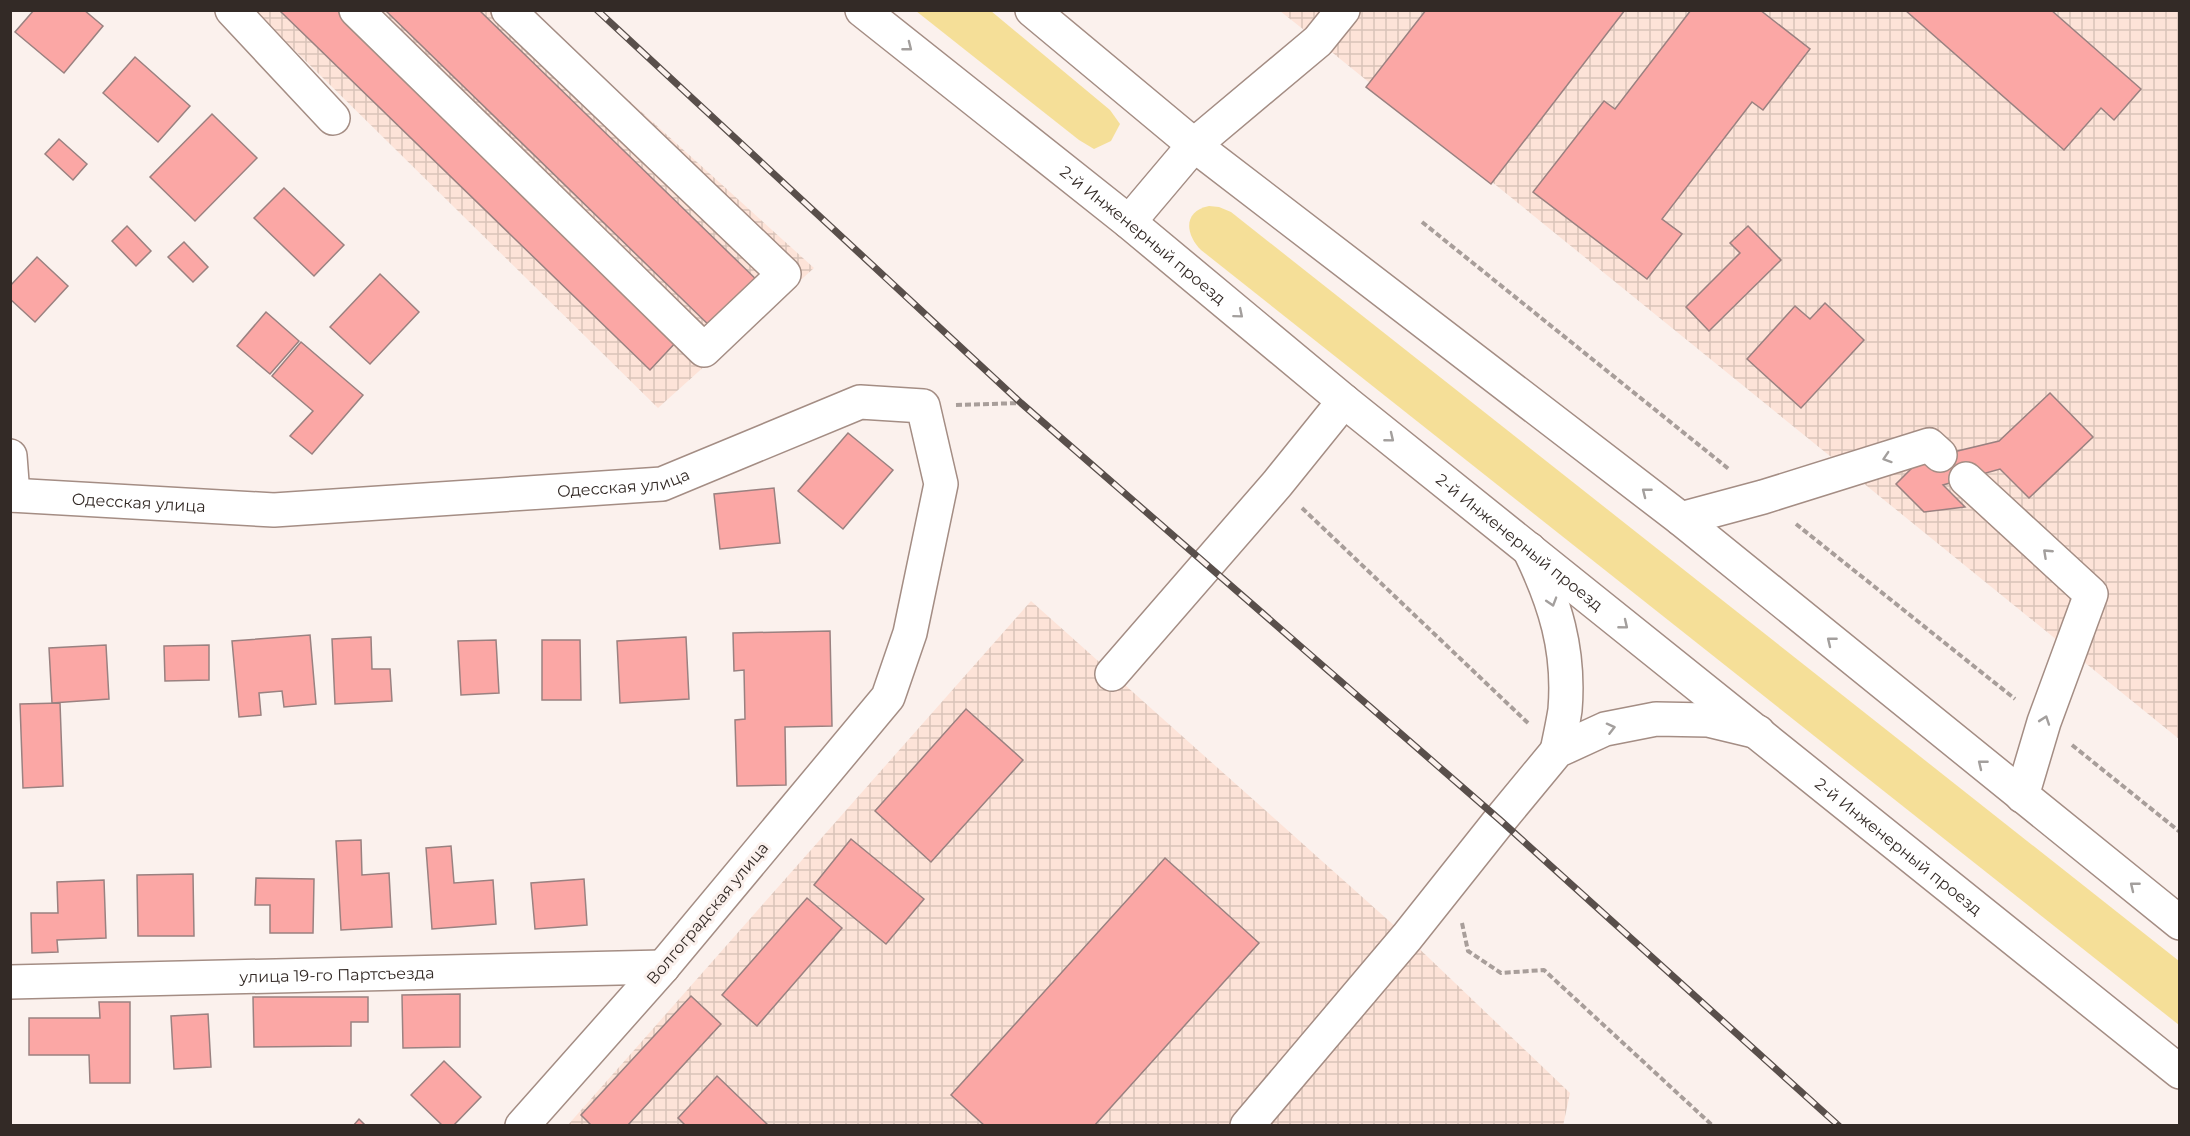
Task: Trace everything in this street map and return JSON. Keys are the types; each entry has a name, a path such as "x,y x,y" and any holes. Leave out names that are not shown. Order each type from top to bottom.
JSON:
{"main road":[{"path":"232,10 333,118"},
{"path":"356,10 704,350 784,274 508,10"},
{"name":"2-й Инженерный проезд","path":"862,10 1129,222 1344,401 2180,1071"},
{"path":"1032,10 1194,145 1681,519 2180,922"},
{"path":"1129,222 1194,145 1318,41 1343,10"},
{"path":"1112,674 1277,484 1344,401"},
{"name":"Одесская улица","path":"12,495 274,510 662,484 860,402 923,406"},
{"name":"Волгоградская улица","path":"522,1125 663,967 888,697 910,633 941,484 923,406"},
{"path":"1681,519 1763,497 1929,445 1940,455"},
{"path":"10,456 12,495"},
{"path":"1966,479 2091,594 2044,722 2022,796"},
{"path":"1529,549 1547,586 1561,636 1565,668 1565,710 1557,751"},
{"path":"1248,1125 1453,881 1557,751 1605,729 1656,718 1708,720 1758,732"},
{"name":"улица 19-го Партсъезда","path":"10,982 663,967"}],"path":[{"path":"1422,222 2180,832"},
{"path":"923,406 1022,403"},
{"path":"1277,484 1557,751"},
{"path":"1453,881 1468,951 1501,973 1544,970 1713,1125"}],"shaded area":[{"path":"255,11 530,11 814,268 658,408"},
{"path":"916,11 991,11 1110,110 1120,124 1111,141 1094,149 1079,140"},
{"path":"1280,11 2179,11 2179,739 1318,41"},
{"path":"1209,206 1231,212 2179,961 2179,1025 1201,250 1192,237 1189,224 1195,213"},
{"path":"1031,601 1407,937 1570,1093 1563,1126 567,1126"}],"building":[{"path":"34,10 84,10 103,26 64,73 15,32"},
{"path":"279,10 337,10 678,340 650,370"},
{"path":"385,10 479,10 763,286 717,333"},
{"path":"1426,10 1625,10 1491,184 1366,87"},
{"path":"1691,10 1760,10 1810,49 1763,110 1752,102 1662,219 1682,234 1647,279 1533,192 1604,101 1615,109"},
{"path":"1905,10 2051,10 2141,89 2114,120 2101,108 2064,150"},
{"path":"135,57 190,106 158,142 103,93"},
{"path":"212,114 257,158 195,221 150,177"},
{"path":"59,139 87,164 73,180 45,154"},
{"path":"284,188 344,245 314,276 254,218"},
{"path":"127,226 151,251 136,266 112,241"},
{"path":"1748,226 1781,260 1709,331 1686,307 1740,253 1730,243"},
{"path":"184,242 208,267 193,282 168,257"},
{"path":"37,257 68,286 35,322 10,299 10,286"},
{"path":"380,274 419,312 370,364 330,327"},
{"path":"1825,303 1864,340 1801,408 1747,359 1795,306 1810,319"},
{"path":"266,312 299,341 270,374 237,346"},
{"path":"301,342 363,395 312,454 290,436 313,411 272,376"},
{"path":"2050,393 2093,437 2029,498 2000,469 1943,485 1965,507 1924,512 1896,484 1920,460 1999,441"},
{"path":"848,433 893,470 843,529 798,491"},
{"path":"774,488 780,543 720,549 714,494"},
{"path":"830,631 832,726 785,727 786,785 737,786 735,720 745,719 744,670 734,671 733,633"},
{"path":"310,635 316,704 284,707 282,691 259,693 261,715 239,717 232,641"},
{"path":"371,637 372,669 390,669 392,701 335,704 332,639"},
{"path":"686,637 689,699 620,703 617,641"},
{"path":"496,640 499,693 461,695 458,641"},
{"path":"542,640 580,640 581,700 542,700"},
{"path":"106,645 109,699 52,703 49,648"},
{"path":"209,645 209,680 165,681 164,646"},
{"path":"60,703 63,786 23,788 20,704"},
{"path":"966,709 1023,760 931,862 875,811"},
{"path":"851,839 924,899 886,944 814,885"},
{"path":"361,840 362,875 389,873 392,927 341,930 336,841"},
{"path":"451,846 454,883 493,880 496,924 432,929 426,848"},
{"path":"1165,858 1259,943 1094,1126 985,1126 951,1095"},
{"path":"193,874 194,936 138,936 137,875"},
{"path":"256,878 314,879 313,933 270,933 270,905 255,905"},
{"path":"584,879 587,925 535,929 531,883"},
{"path":"104,880 106,938 57,940 58,952 32,953 31,913 58,913 57,882"},
{"path":"807,898 842,928 757,1026 722,995"},
{"path":"460,994 460,1047 403,1048 402,995"},
{"path":"691,996 721,1024 627,1126 592,1126 581,1115"},
{"path":"253,997 368,997 368,1022 351,1022 351,1046 254,1047"},
{"path":"99,1002 130,1002 130,1083 90,1083 89,1055 29,1055 29,1018 100,1018"},
{"path":"208,1014 211,1067 174,1069 171,1016"},
{"path":"444,1061 481,1097 453,1126 443,1126 411,1095"},
{"path":"717,1076 769,1126 686,1126 678,1118"},
{"path":"359,1119 366,1126 353,1126"}],"railway":[{"path":"597,10 1021,403 1500,820 1839,1126"}]}
